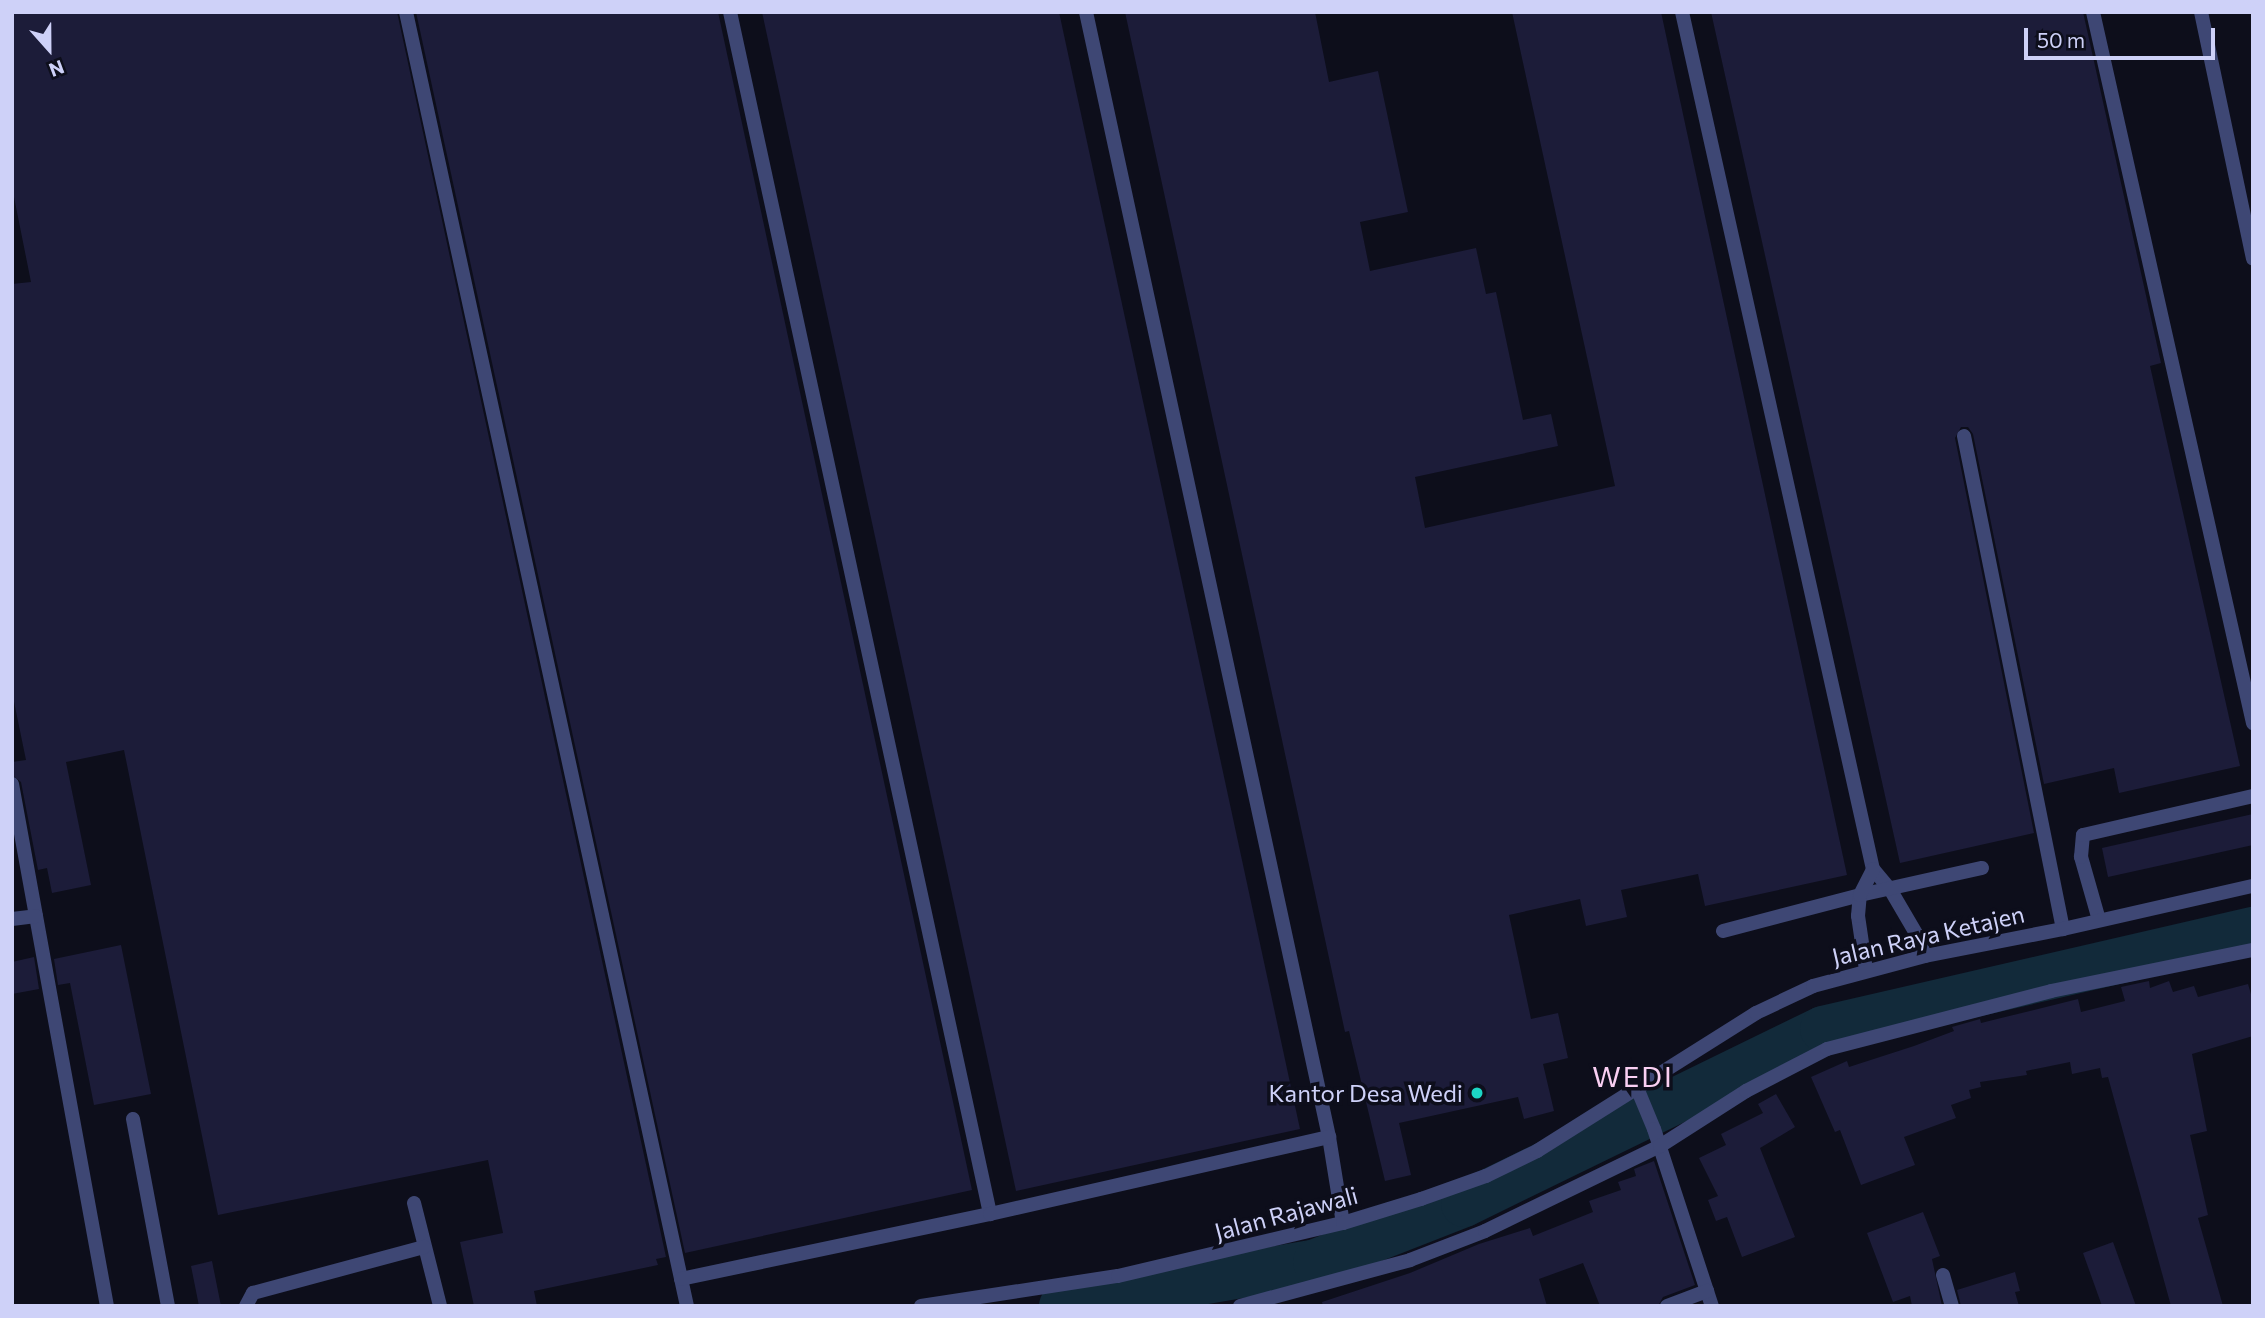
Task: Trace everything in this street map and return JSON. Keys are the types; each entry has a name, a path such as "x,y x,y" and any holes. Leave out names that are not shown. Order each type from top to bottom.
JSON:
{"street":[{"path":"405,12 688,1306"},
{"path":"730,12 990,1214"},
{"path":"1086,12 1329,1137 1343,1223"},
{"path":"1682,12 1873,869 1890,889 1917,935 1925,956"},
{"path":"2093,12 2253,723"},
{"path":"2201,12 2253,259"},
{"path":"1964,436 2063,929"},
{"path":"12,784 107,1306"},
{"path":"2098,920 2081,857 2083,835 2253,796"},
{"path":"1723,931 1860,895 1982,868"},
{"path":"1866,970 1858,916 1860,895 1873,869"},
{"name":"Jalan Raya Ketajen","path":"1640,1095 1756,1013 1813,986 1925,956 2063,929 2253,886"},
{"path":"12,919 36,916"},
{"path":"1240,1306 1422,1255 1485,1231 1660,1146 1746,1091 1827,1049 2051,991 2253,950"},
{"path":"1640,1095 1660,1146 1712,1306"},
{"name":"Jalan Rajawali","path":"921,1306 1107,1279 1343,1223 1486,1176 1640,1095"},
{"path":"133,1118 168,1306"},
{"path":"681,1279 990,1214 1329,1137"},
{"path":"414,1203 440,1306"},
{"path":"246,1306 253,1293 424,1247"},
{"path":"1942,1275 1952,1306"},
{"path":"1668,1306 1707,1290"}],"building":[{"path":"12,12 397,12 666,1257 656,1259 658,1265 534,1291 537,1306 474,1306 460,1242 503,1233 488,1160 218,1215 124,750 66,762 91,885 52,893 47,868 38,870 21,782 12,775 12,762 26,760 12,692 12,284 31,282 12,187"},
{"path":"416,12 718,12 972,1190 685,1253"},
{"path":"762,12 1059,12 1300,1129 1016,1191"},
{"path":"1125,12 1315,12 1329,82 1378,71 1408,212 1360,222 1370,271 1476,248 1486,294 1496,292 1523,420 1551,414 1558,446 1415,477 1425,528 1615,486 1512,12 1661,12 1847,875 1705,906 1698,874 1621,890 1627,917 1586,926 1580,899 1509,915 1531,1019 1558,1013 1568,1058 1543,1064 1554,1111 1524,1119 1518,1097 1399,1123 1411,1175 1385,1181 1349,1031 1345,1032"},
{"path":"1711,12 2083,12 2161,363 2150,366 2240,766 2119,793 2114,768 2044,784 1973,434 1968,427 1961,427 1955,438 2034,833 1900,863"},
{"path":"2253,814 2253,845 2108,877 2102,848"},
{"path":"121,945 151,1094 94,1105 70,983 58,985 54,959"},
{"path":"34,957 39,989 12,994 12,962"},
{"path":"2149,981 2150,988 2169,981 2173,992 2194,986 2198,997 2248,984 2253,1001 2253,1036 2192,1054 2207,1131 2190,1135 2208,1215 2198,1218 2223,1306 2171,1306 2108,1077 2102,1078 2100,1068 2072,1074 2070,1062 2026,1071 2027,1075 1980,1082 1981,1087 1969,1090 1971,1098 1951,1105 1956,1118 1904,1137 1915,1165 1861,1185 1840,1130 1835,1132 1811,1077 1847,1061 1849,1067 1914,1046 1954,1031 1952,1027 1980,1019 1981,1023 2078,999 2081,1012 2125,1001 2121,987"},
{"path":"1776,1094 1795,1127 1760,1148 1795,1237 1742,1257 1727,1217 1716,1221 1708,1200 1718,1196 1699,1158 1726,1145 1721,1134 1763,1113 1758,1104"},
{"path":"1654,1161 1695,1285 1663,1297 1658,1306 1600,1306 1583,1263 1539,1279 1547,1306 1323,1306 1322,1302 1410,1273 1479,1244 1530,1228 1533,1236 1593,1212 1589,1201 1621,1190 1618,1182 1636,1176 1634,1169"},
{"path":"1923,1212 1940,1256 1932,1259 1942,1306 1912,1306 1910,1296 1893,1302 1867,1233"},
{"path":"2113,1242 2136,1306 2102,1306 2083,1253"},
{"path":"212,1261 221,1306 199,1306 191,1266"},
{"path":"2015,1272 2020,1291 2015,1292 2019,1306 1961,1306 1957,1290"}],"waterway":[{"path":"1062,1306 1316,1262 1464,1204 1823,1029 2253,930"}],"place":[{"name":"Kantor Desa Wedi","path":"1477,1093"}],"district":[{"name":"WEDI","path":"1633,1076"}]}
